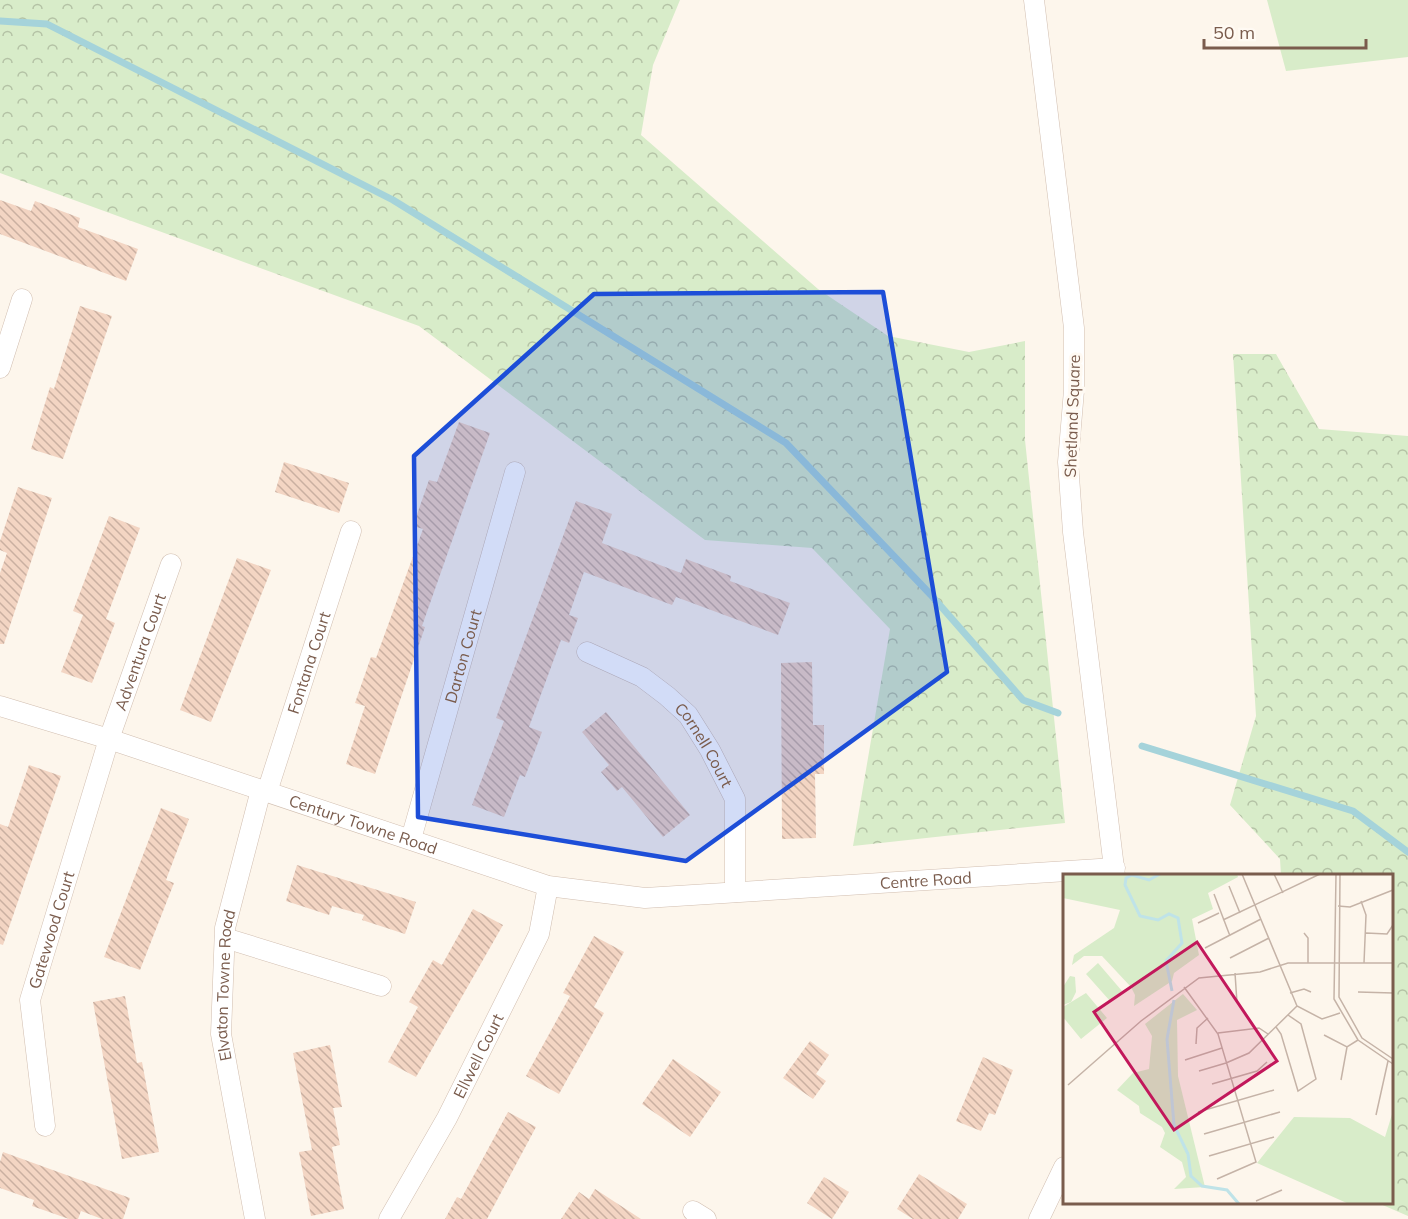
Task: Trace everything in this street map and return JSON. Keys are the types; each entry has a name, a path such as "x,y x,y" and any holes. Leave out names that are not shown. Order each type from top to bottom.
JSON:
{"street":[{"name":"Shetland Square","path":"1034,0 1074,328 1074,390 1068,462 1073,531 1114,872"},
{"path":"0,368 22,299"},
{"name":"Darton Court","path":"411,839 515,472"},
{"name":"Fontana Court","path":"264,791 351,531"},
{"name":"Adventura Court","path":"109,739 171,564"},
{"name":"Cornell Court","path":"587,652 642,677 667,696 688,716 710,750 735,799 735,892"},
{"name":"Century Towne Road","path":"0,706 109,739 548,886 645,898 735,892"},
{"name":"Gatewood Court","path":"45,1126 30,1000 109,739"},
{"name":"Elvaton Towne Road","path":"255,1219 221,1034 225,938 264,791"},
{"name":"Centre Road","path":"1076,874 1114,872"},
{"name":"Centre Road","path":"735,892 1063,875"},
{"name":"Ellwell Court","path":"389,1219 447,1118 539,934 548,886"},
{"path":"225,938 381,986"},
{"path":"1039,1219 1063,1171"}],"highlighted area":[{"path":"883,292 947,672 686,861 418,817 414,456 594,294"}],"green space":[{"path":"0,0 680,0 653,65 641,135 818,289 888,336 969,352 1025,341 1025,440 1065,823 853,846 890,629 812,548 705,540 419,326 0,173"},
{"path":"1267,0 1408,0 1408,57 1286,71"},
{"path":"1233,354 1276,354 1319,429 1408,436 1408,1216 1380,1204 1393,1204 1393,874 1281,874 1280,859 1230,805 1256,716"}],"building":[{"path":"0,200 31,211 35,201 80,218 78,227 138,249 126,281 0,234"},
{"path":"80,306 112,316 63,459 31,449 50,387 54,389"},
{"path":"459,422 490,433 422,626 425,627 375,774 346,764 365,706 355,703 371,657 376,658 423,529 413,526 429,480 437,482"},
{"path":"284,462 349,483 339,513 275,492"},
{"path":"18,487 52,498 4,644 0,644 0,573 7,553 0,550 0,541"},
{"path":"576,501 612,514 602,543 681,573 686,559 731,576 730,581 790,603 778,635 676,597 672,605 584,572 569,615 578,618 569,643 561,640 529,727 542,732 525,777 520,775 504,817 472,805 504,721 496,718"},
{"path":"109,516 140,528 106,619 115,623 92,683 61,672 83,615 73,611"},
{"path":"237,558 271,570 211,722 180,710"},
{"path":"812,662 813,725 824,725 824,774 815,774 816,838 782,839 781,663"},
{"path":"606,712 690,815 663,837 622,787 617,791 601,772 609,765 582,732"},
{"path":"29,765 61,776 3,945 0,944 0,824 8,827"},
{"path":"161,808 189,819 166,880 174,883 140,970 104,957"},
{"path":"297,865 416,902 405,934 362,920 364,915 332,906 329,915 286,901"},
{"path":"473,909 503,925 416,1077 388,1062 418,1007 409,1002 433,960 442,965"},
{"path":"594,936 624,952 594,1007 604,1013 559,1094 526,1076 570,996 563,993"},
{"path":"125,996 137,1063 142,1062 159,1152 122,1159 93,1002"},
{"path":"810,1041 829,1055 816,1074 826,1081 813,1099 783,1078"},
{"path":"330,1045 342,1107 333,1108 340,1145 332,1147 344,1209 311,1216 299,1152 312,1150 293,1053"},
{"path":"983,1057 1013,1070 995,1115 989,1113 981,1131 956,1121"},
{"path":"673,1059 721,1092 690,1137 642,1104"},
{"path":"508,1112 536,1127 487,1219 445,1219 457,1197 461,1199"},
{"path":"3,1152 130,1198 123,1219 102,1219 81,1211 78,1219 69,1219 32,1206 34,1200 0,1188 0,1162"},
{"path":"919,1174 967,1204 958,1219 913,1219 897,1209"},
{"path":"824,1177 849,1192 832,1219 807,1203"},
{"path":"595,1189 641,1219 561,1219 579,1192 589,1199"}],"waterway":[{"path":"0,21 47,24 393,200 786,443 931,595 1023,700 1058,713"},
{"path":"1142,746 1353,811 1408,852"}]}
